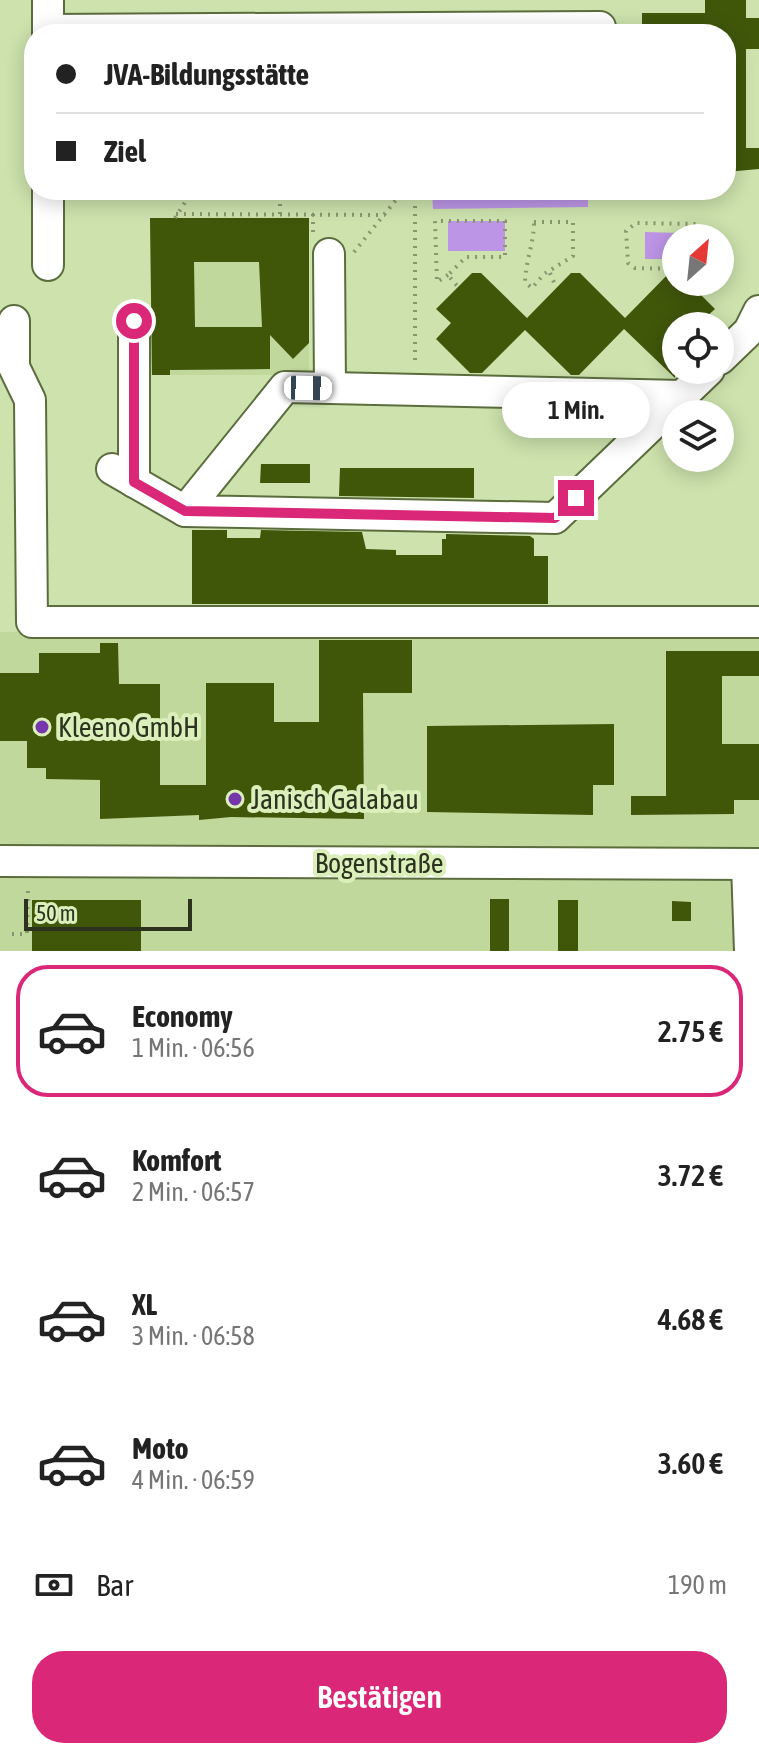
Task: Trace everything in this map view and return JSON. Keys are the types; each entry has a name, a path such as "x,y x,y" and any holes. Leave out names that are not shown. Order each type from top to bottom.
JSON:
{"street":[{"path":"48,21 324,24"},
{"path":"48,200 48,265"},
{"path":"329,267 330,388"},
{"path":"734,345 749,331 759,311"},
{"path":"14,321 14,367 30,400 32,622 759,622"},
{"path":"134,321 123,475 185,511 555,518 694,384"},
{"path":"185,511 285,387 682,396"},
{"name":"Bogenstraße","path":"14,861 753,864"},
{"path":"750,951 753,864"}],"path":[{"path":"186,200 176,216 385,215"},
{"path":"280,200 280,214"},
{"path":"329,267 385,215 396,200"},
{"path":"415,200 415,390"},
{"path":"435,221 505,221 505,257 466,257 448,275 437,282 435,221"},
{"path":"534,222 573,222 573,256 550,273 544,274 532,288 525,282 526,251 534,240 534,222"},
{"path":"662,269 635,268 628,263 626,231 636,223 696,224"},
{"path":"550,273 556,287"},
{"path":"448,275 458,287"},
{"path":"12,934 27,934 14,861"}],"shaded area":[{"path":"433,200 588,200 588,207 433,209"},
{"path":"150,218 309,218 309,375 146,375 146,352 152,351"},
{"path":"448,221 505,221 505,251 448,251"},
{"path":"645,232 662,232 662,259 645,259"},
{"path":"0,632 759,634 759,951 0,951"}],"building":[{"path":"705,0 746,0 746,18 759,18 759,49 746,49 746,148 759,148 759,169 736,171 736,24 642,24 642,13 705,13"},
{"path":"150,218 309,218 309,343 293,359 270,335 270,369 170,370 170,375 152,375","holes":["194,262 259,262 262,327 195,327"]},
{"path":"472,273 481,273 527,318 571,273 580,273 625,318 662,280 662,296 702,296 715,309 712,312 662,312 662,366 624,329 579,375 571,375 525,330 482,373 470,373 436,339 451,323 436,309"},
{"path":"261,464 310,464 310,483 260,483"},
{"path":"340,468 474,468 474,498 339,496"},
{"path":"192,530 227,530 227,538 260,538 261,530 362,532 366,549 396,550 396,555 442,555 442,539 446,539 446,534 530,536 534,539 534,556 548,556 548,604 192,604"},
{"path":"319,640 412,640 412,693 363,693 364,819 231,817 199,820 199,815 100,819 100,780 46,779 46,768 27,768 27,741 0,741 0,673 39,673 39,653 100,653 100,643 118,643 119,684 160,684 160,785 206,785 206,683 274,683 274,722 319,722"},
{"path":"666,651 759,651 759,676 722,676 722,744 759,744 759,800 734,800 734,814 631,815 631,796 666,796"},
{"path":"614,724 614,785 593,785 593,815 427,812 427,726"},
{"path":"490,899 509,899 509,951 490,951"},
{"path":"32,900 141,900 141,951 32,951"},
{"path":"558,900 578,900 578,951 558,951"},
{"path":"672,901 691,902 691,921 672,921"}],"place":[{"name":"Kleeno GmbH","path":"42,727"},
{"name":"Janisch Galabau","path":"235,799"}],"route":[{"path":"134,321 134,482 185,511 555,518 576,498"}]}
